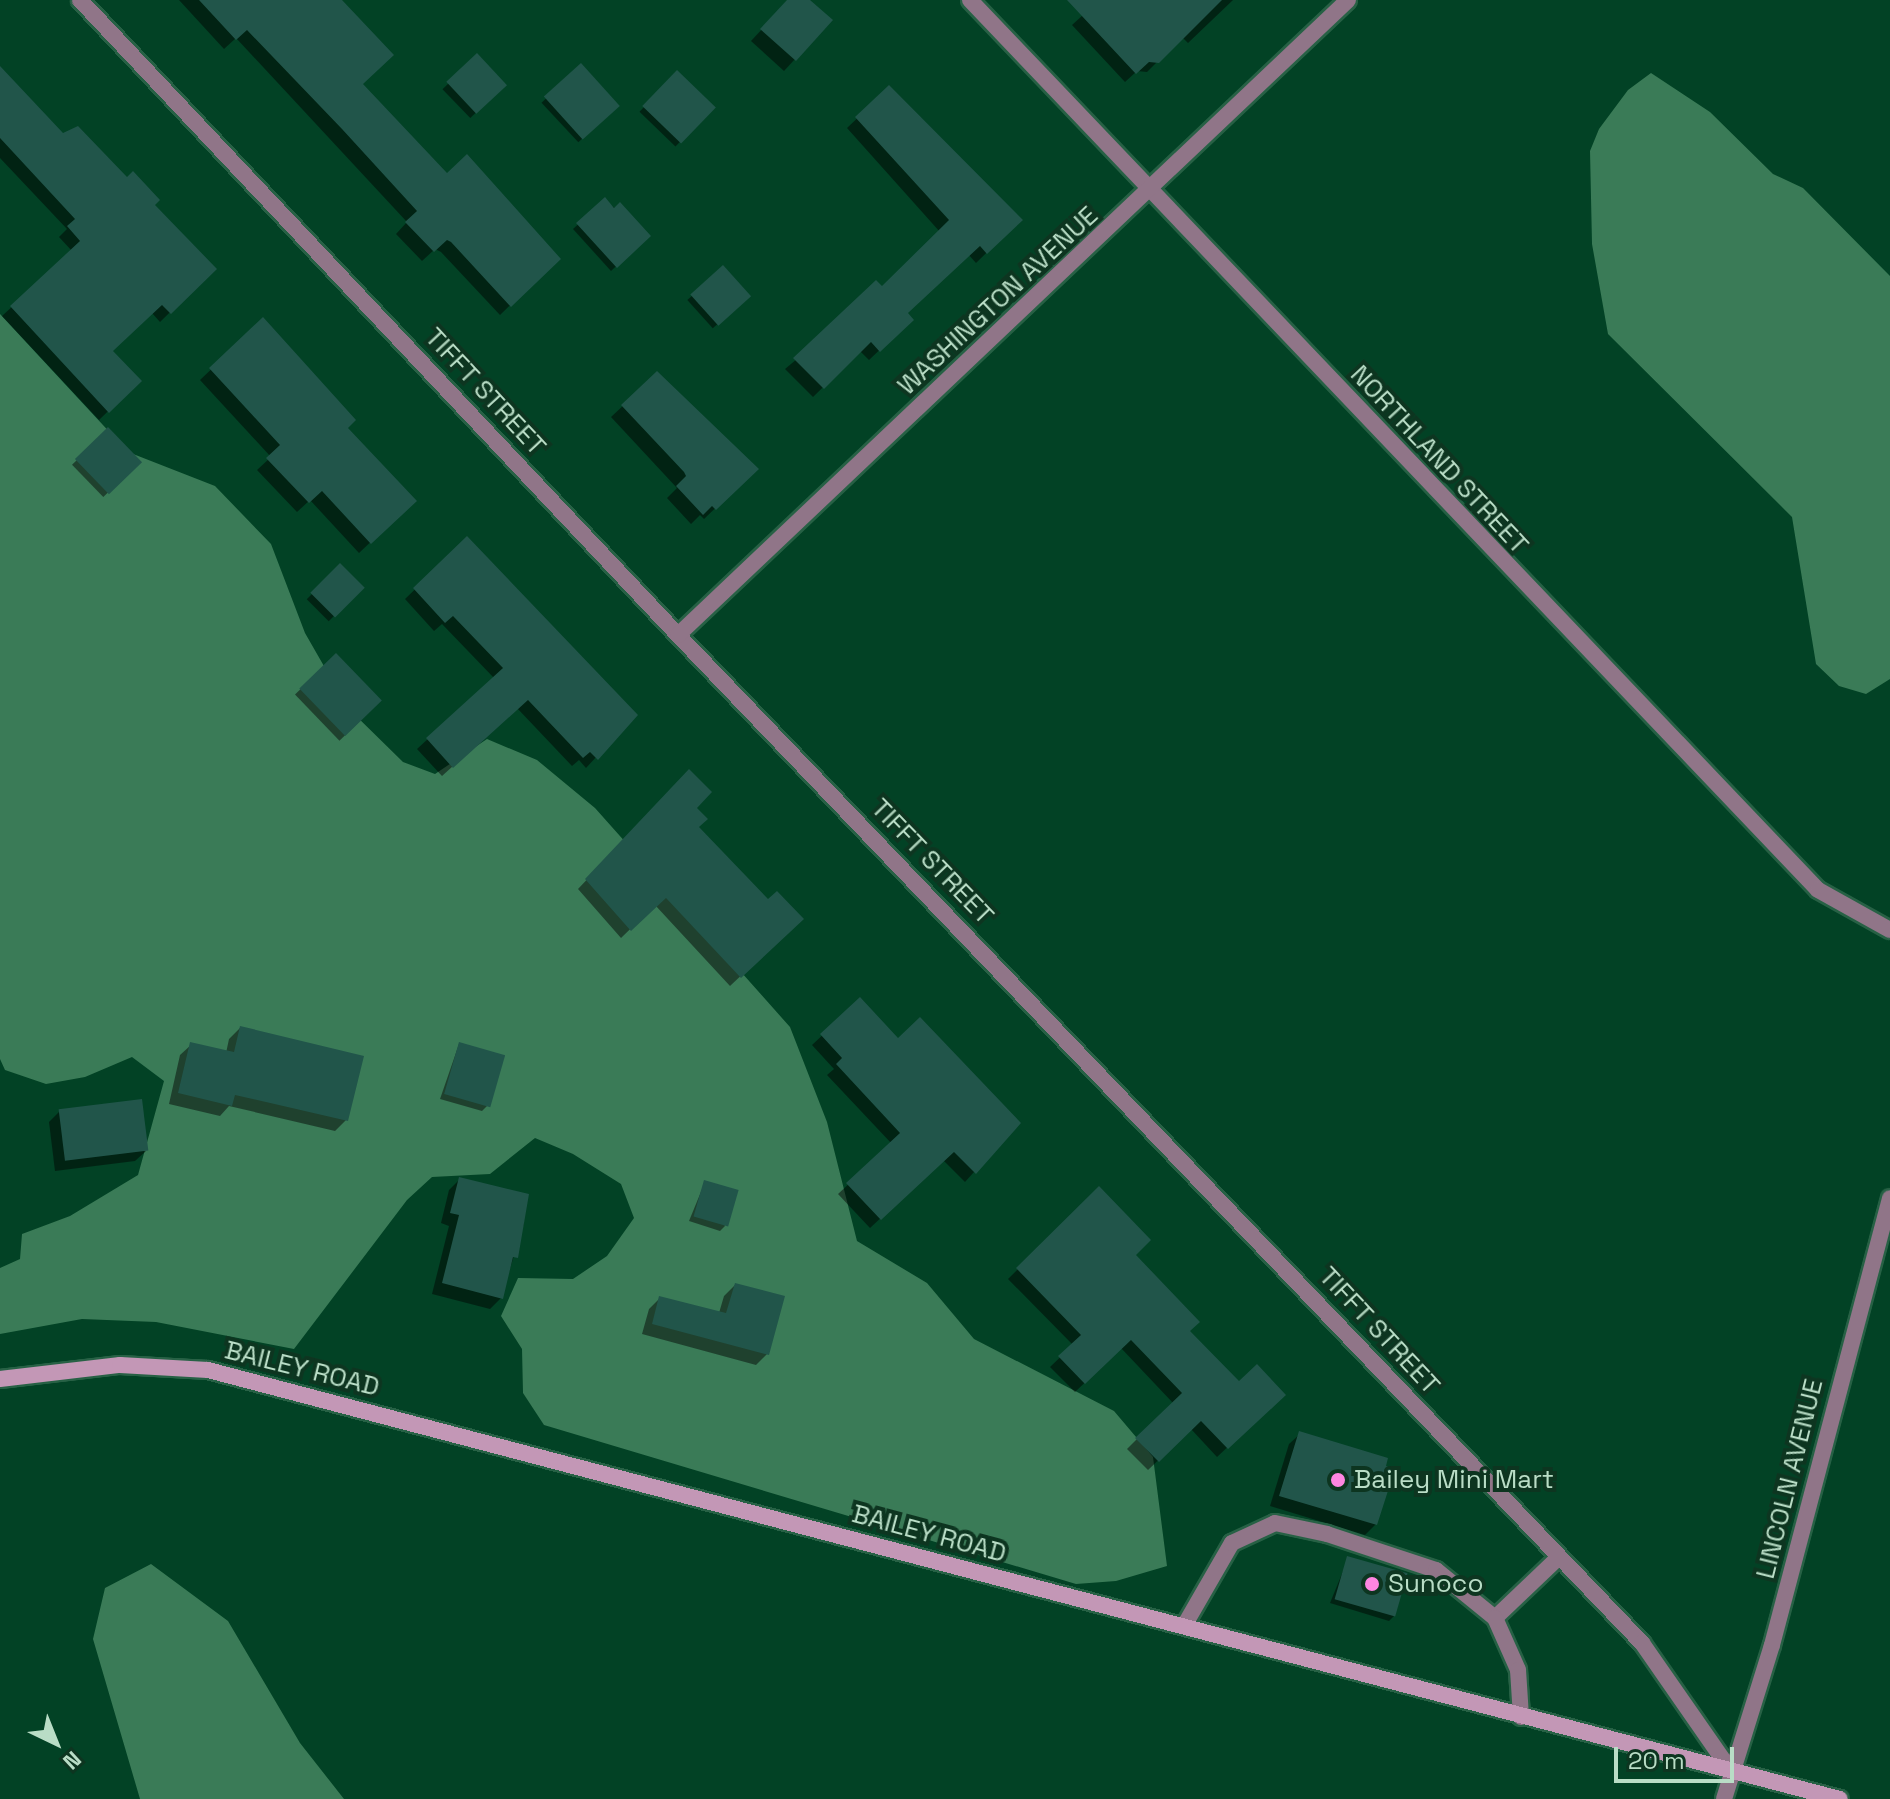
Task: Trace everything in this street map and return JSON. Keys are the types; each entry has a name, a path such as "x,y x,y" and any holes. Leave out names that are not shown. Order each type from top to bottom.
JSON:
{"street":[{"name":"TIFFT STREET","path":"80,0 678,635 1642,1643 1731,1771"},
{"name":"NORTHLAND STREET","path":"970,0 1818,890 1890,930"},
{"name":"WASHINGTON AVENUE","path":"678,635 1348,0"},
{"name":"LINCOLN AVENUE","path":"1724,1799 1772,1645 1890,1198"},
{"name":"BAILEY ROAD","path":"0,1379 120,1365 208,1370 1840,1799"},
{"path":"1184,1626 1232,1543 1275,1523 1436,1570 1495,1618 1518,1670 1521,1717"},
{"path":"1495,1618 1559,1557"}],"green space":[{"path":"1651,73 1710,112 1773,174 1803,188 1890,276 1890,679 1866,694 1839,686 1816,664 1792,517 1608,334 1592,244 1590,151 1599,129 1628,90"},
{"path":"0,314 128,452 215,486 271,544 305,633 348,708 403,762 435,774 487,739 537,760 595,808 790,1027 827,1122 857,1241 927,1283 974,1339 1114,1411 1153,1457 1167,1566 1116,1581 1076,1584 544,1425 523,1393 522,1349 501,1316 518,1278 573,1279 607,1256 634,1218 621,1184 573,1154 535,1138 490,1174 432,1177 407,1200 294,1349 156,1322 82,1319 0,1334 0,1268 20,1259 22,1234 70,1216 138,1175 164,1081 132,1057 85,1077 46,1084 5,1070 0,1059"},
{"path":"151,1564 228,1621 300,1743 344,1799 140,1799 93,1639 105,1588"}],"building":[{"path":"199,0 342,0 394,55 363,84 447,173 467,154 561,259 511,307 451,242 447,240 434,252 405,222 417,211 342,129 247,30 236,40"},
{"path":"787,0 810,0 833,20 796,61 760,29"},
{"path":"1067,0 1222,0 1159,63 1149,62 1136,74"},
{"path":"477,53 507,85 476,114 446,82"},
{"path":"581,63 620,106 583,140 544,96"},
{"path":"0,66 63,133 78,126 127,177 133,171 160,200 155,205 217,269 171,314 162,305 113,351 142,381 109,413 10,306 80,241 67,226 75,219 0,138"},
{"path":"677,70 716,108 681,143 642,106"},
{"path":"889,85 1023,220 987,254 980,246 908,313 914,320 880,352 871,342 824,389 793,358 876,280 882,286 949,220 855,117"},
{"path":"605,197 614,208 620,202 651,236 617,268 576,223"},
{"path":"723,265 751,296 718,326 690,294"},
{"path":"263,317 356,420 348,428 417,501 371,544 322,491 309,503 266,458 280,445 209,368"},
{"path":"657,371 759,469 716,510 712,506 703,515 676,486 686,476 684,472 621,405"},
{"path":"108,427 142,462 109,494 75,459"},
{"path":"467,536 638,715 598,760 590,752 583,758 528,700 453,768 426,738 503,668 453,616 445,623 413,588"},
{"path":"340,563 365,588 335,617 310,593"},
{"path":"336,653 382,700 345,736 299,688"},
{"path":"689,769 712,792 697,808 708,819 699,827 768,899 777,891 804,919 741,978 666,898 631,931 585,879"},
{"path":"860,997 898,1038 920,1017 1021,1123 976,1174 954,1152 881,1220 846,1183 900,1133 836,1064 842,1058 820,1034"},
{"path":"240,1026 364,1056 348,1121 235,1095 232,1106 178,1093 190,1042 234,1052"},
{"path":"459,1042 505,1055 490,1107 444,1094"},
{"path":"142,1099 148,1151 65,1161 59,1109"},
{"path":"459,1177 529,1194 518,1258 513,1257 503,1299 442,1283 459,1215 450,1213"},
{"path":"704,1180 739,1190 728,1226 694,1217"},
{"path":"1099,1186 1151,1240 1136,1255 1200,1322 1190,1331 1239,1381 1257,1364 1286,1395 1228,1449 1201,1421 1159,1462 1135,1438 1182,1393 1131,1340 1085,1384 1058,1356 1081,1335 1016,1268"},
{"path":"735,1283 785,1296 769,1355 652,1324 659,1296 726,1313"},
{"name":"Bailey Mini Mart","path":"1299,1431 1388,1458 1386,1466 1395,1469 1377,1525 1279,1496"},
{"name":"Sunoco","path":"1347,1556 1408,1573 1395,1617 1335,1599"}],"place":[{"name":"Bailey Mini Mart","path":"1338,1480"},
{"name":"Sunoco","path":"1372,1584"}]}
